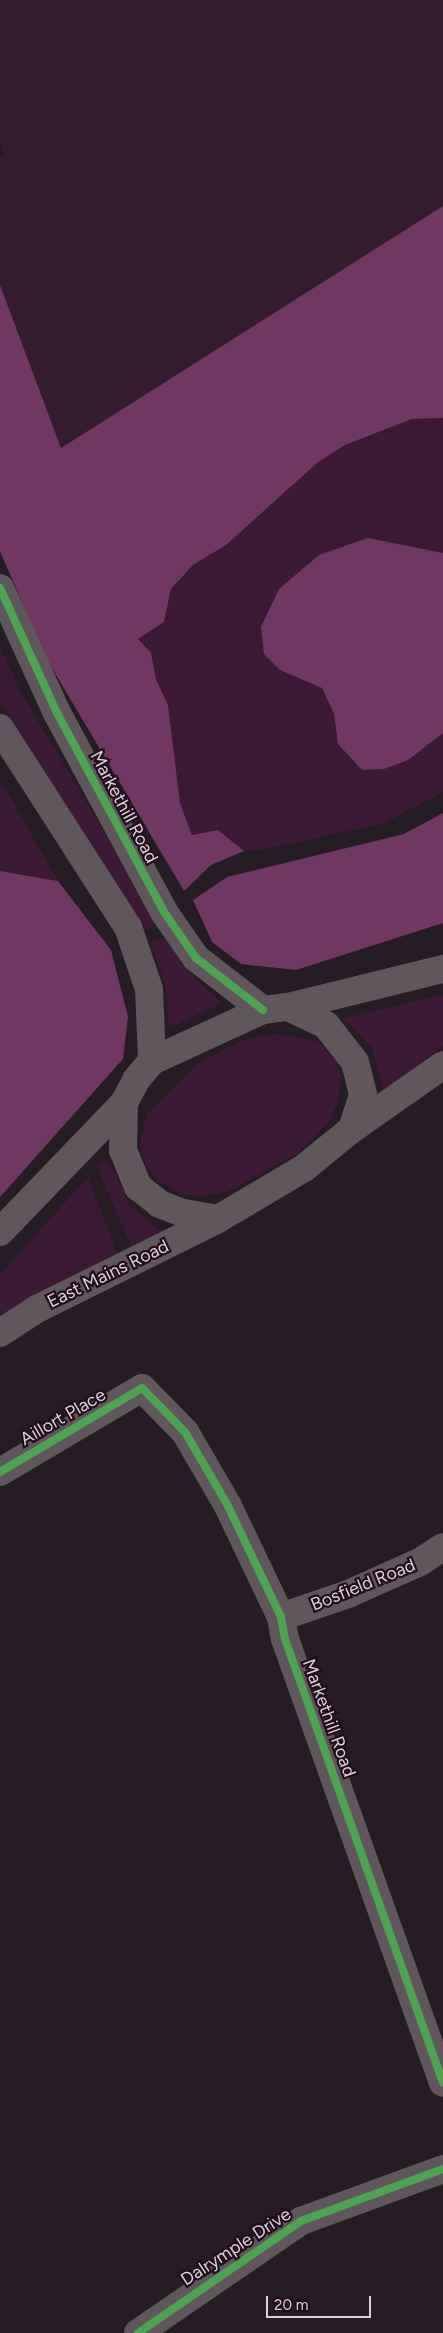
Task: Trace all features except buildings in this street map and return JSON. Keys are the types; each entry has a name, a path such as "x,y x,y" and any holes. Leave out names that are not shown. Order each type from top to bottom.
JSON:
{"street":[{"name":"Markethill Road","path":"0,588 57,713 164,912 196,958 276,1008 326,1025 354,1062 363,1095 352,1129"},
{"path":"0,728 128,927 149,989 152,1061"},
{"path":"0,1232 124,1103 136,1080 152,1061 276,1008 443,969"},
{"path":"352,1129 443,1065"},
{"path":"124,1103 123,1150 138,1187 167,1207 183,1213 218,1219"},
{"name":"East Mains Road","path":"0,1332 36,1309 218,1219 304,1168 352,1129"},
{"name":"Markethill Road","path":"142,1388 185,1432 228,1506 280,1616 285,1639 443,2083"},
{"name":"Aillort Place","path":"0,1472 142,1388"},
{"name":"Bosfield Road","path":"280,1616 348,1594 420,1562 443,1547"},
{"name":"Dalrymple Drive","path":"138,2333 301,2222 443,2169"}],"shaded area":[{"path":"0,0 443,0 443,206 61,448 0,285 0,156 4,154 0,143"},
{"path":"443,206 443,418 412,419 345,445 317,463 226,545 193,565 171,589 164,622 138,639 151,653 156,679 168,705 180,803 192,835 218,830 244,851 211,865 184,891 46,658 0,551 0,285 61,448"},
{"path":"443,418 443,792 385,823 262,850 244,851 218,830 192,835 180,803 168,705 156,679 151,653 138,639 164,622 171,589 193,565 226,545 317,463 345,445 412,419"},
{"path":"368,538 443,553 443,733 408,760 384,769 362,770 338,744 334,714 322,688 280,670 264,654 261,627 279,589 319,555"},
{"path":"0,646 20,691 159,923 144,930 0,701"},
{"path":"0,779 58,881 0,871"},
{"path":"443,813 443,923 296,970 241,964 212,942 193,900 227,877 404,834"},
{"path":"0,871 58,881 111,950 128,1017 123,1059 0,1197"},
{"path":"166,936 194,977 222,1003 169,1028 165,985 150,941"},
{"path":"443,995 443,1046 383,1091 372,1048 342,1018"},
{"path":"280,1034 317,1041 337,1061 341,1079 338,1102 328,1124 296,1154 227,1192 198,1196 179,1194 159,1181 146,1165 139,1145 147,1114 196,1065 244,1039"},
{"path":"106,1160 113,1168 130,1206 162,1232 133,1250 97,1167"},
{"path":"88,1177 117,1252 0,1319 0,1274"}],"cycle path":[{"path":"0,588 57,713 164,912 196,958 263,1010"},
{"path":"0,1472 142,1388 185,1432 228,1506 281,1617 285,1639 443,2083"},
{"path":"138,2333 301,2221 443,2169"}]}
